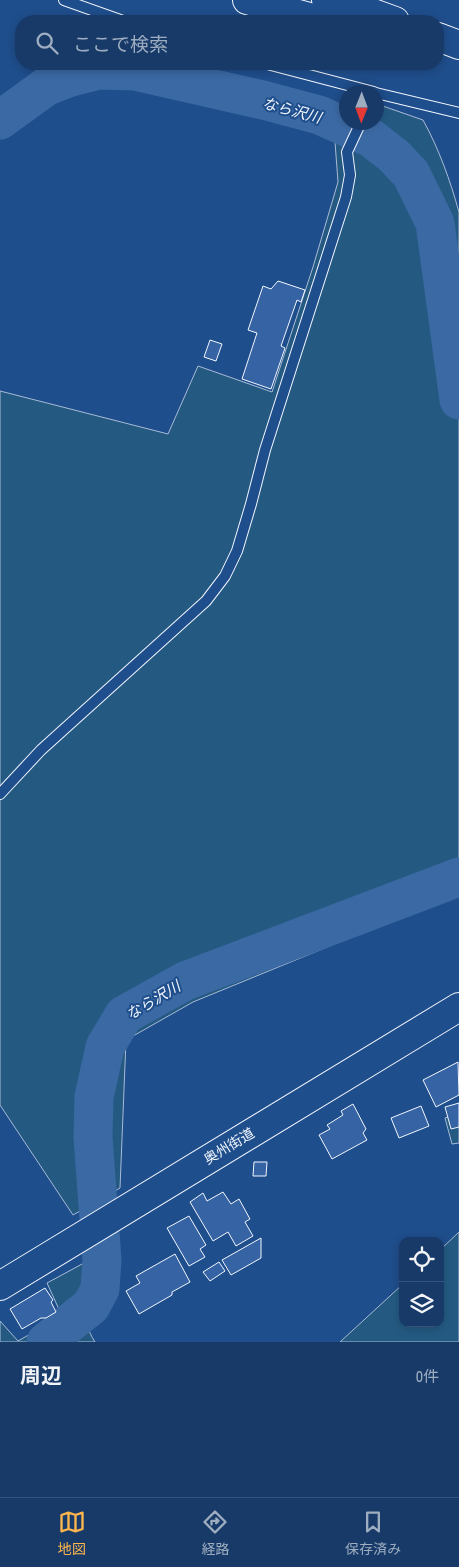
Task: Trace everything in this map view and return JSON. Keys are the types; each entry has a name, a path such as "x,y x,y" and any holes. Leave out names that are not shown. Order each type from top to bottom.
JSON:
{"main road":[{"path":"247,0 302,15"},
{"path":"326,0 378,15"},
{"path":"444,39 459,45"},
{"path":"444,51 459,55"},
{"name":"奥州街道","path":"0,1286 459,1007"}],"lane":[{"path":"64,0 106,15"},
{"path":"289,70 345,85"},
{"path":"384,95 459,113"},
{"path":"0,794 41,750 206,601 225,576 237,551 265,450 346,197 350,175 347,152 357,130"}],"shaded area":[{"path":"384,106 423,120 444,165 459,212 459,893 193,1002 126,1040 120,1188 73,1215 0,1105 0,391 168,434 198,366 272,392 313,267 338,182 335,142 339,130 384,130"},
{"path":"459,1113 459,1143 452,1144 445,1118"},
{"path":"459,1232 459,1342 340,1342 399,1288 399,1327 444,1327 444,1246"},
{"path":"84,1263 83,1293 85,1314 90,1333 95,1342 0,1342 0,1321 18,1341 62,1316 47,1283"}],"building":[{"path":"278,281 305,290 301,302 297,300 281,346 285,348 271,389 242,379 257,333 248,330 263,286 271,289"},
{"path":"210,340 222,344 216,361 204,357"},
{"path":"458,1062 459,1095 436,1107 423,1080"},
{"path":"459,1103 459,1127 451,1129 445,1107"},
{"path":"353,1104 366,1129 363,1133 367,1140 332,1159 319,1135 330,1129 327,1125 343,1115 341,1111"},
{"path":"421,1106 429,1126 399,1138 391,1118"},
{"path":"254,1162 267,1162 266,1176 253,1176"},
{"path":"223,1192 231,1204 239,1199 250,1219 245,1222 253,1236 236,1246 228,1232 213,1241 190,1202 203,1193 207,1201"},
{"path":"189,1216 206,1245 200,1249 205,1257 189,1266 167,1228"},
{"path":"261,1238 261,1258 231,1275 222,1260"},
{"path":"175,1254 190,1282 139,1314 126,1291 140,1283 136,1276"},
{"path":"219,1262 225,1271 210,1281 203,1272"},
{"path":"45,1288 53,1300 51,1302 56,1312 22,1329 10,1309"}],"waterway":[{"name":"なら沢川","path":"0,120 47,86 71,77 98,70 135,71 263,100 319,115 371,138 394,156 411,174 435,223 459,400"},
{"name":"なら沢川","path":"46,1342 91,1306 100,1289 102,1260 93,1137 94,1097 105,1047 124,1015 185,981 459,877"}]}
